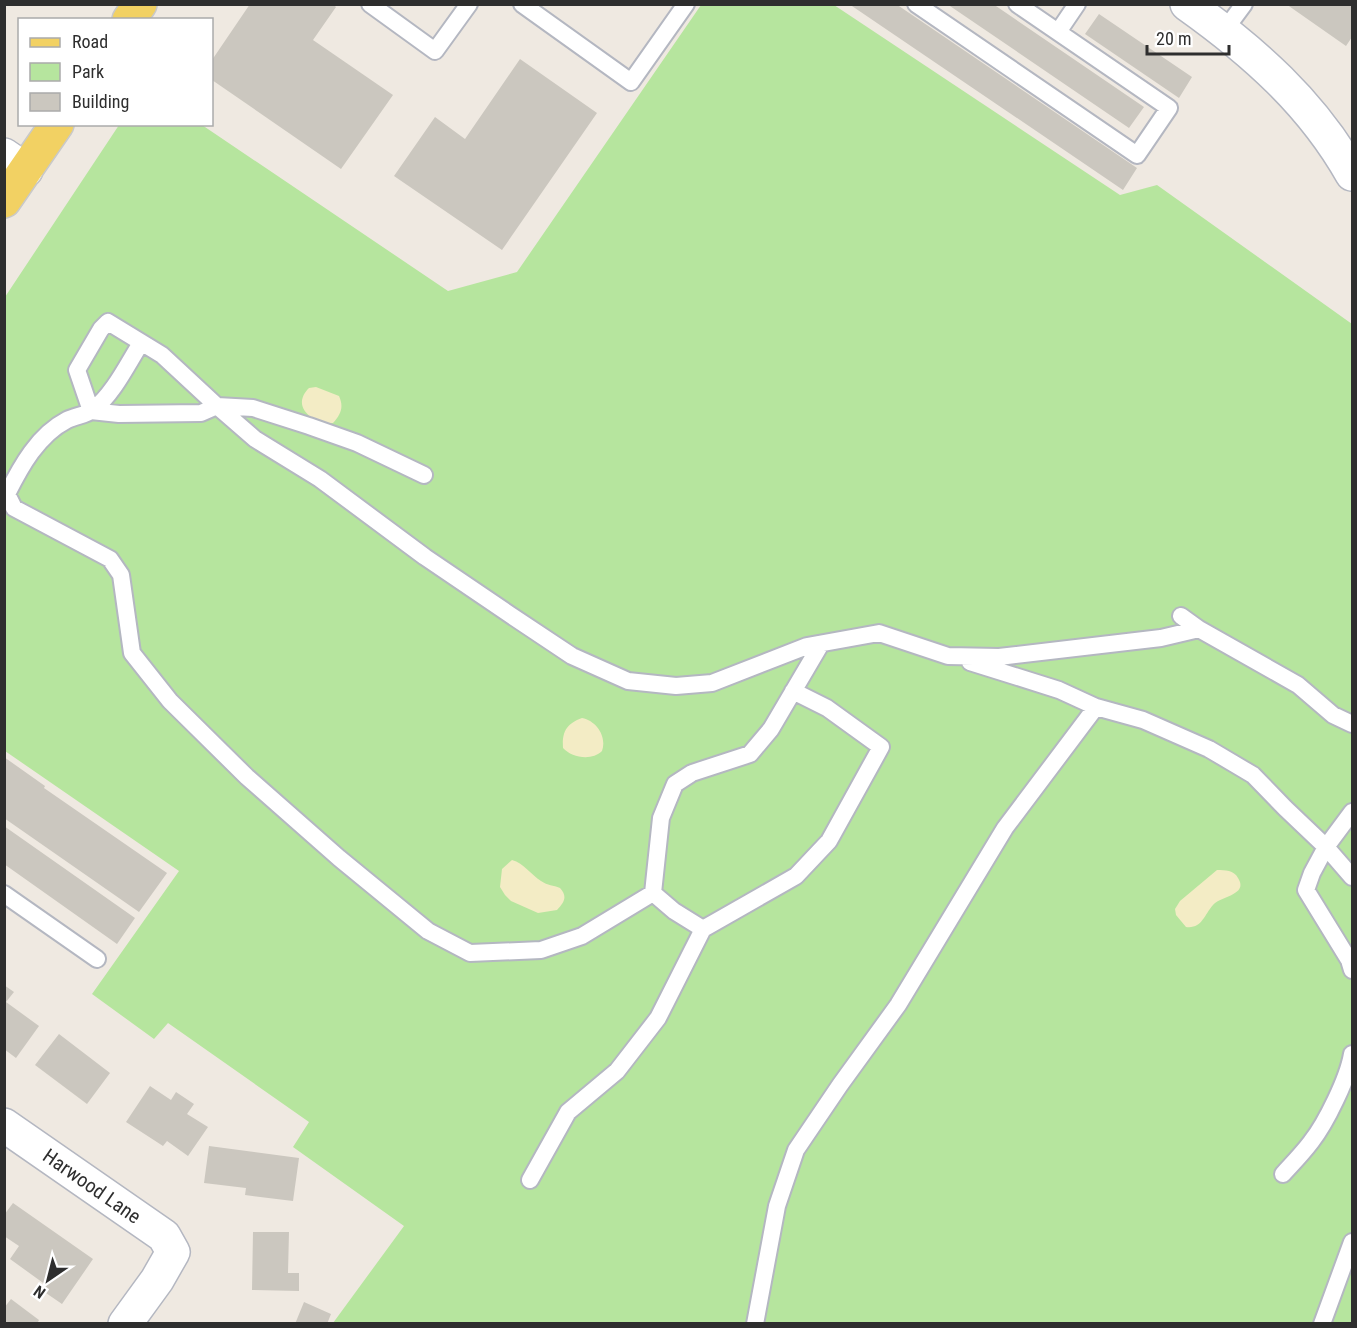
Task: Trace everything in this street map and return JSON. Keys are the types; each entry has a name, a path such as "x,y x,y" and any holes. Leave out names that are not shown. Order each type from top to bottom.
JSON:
{"main road":[{"path":"130,18 140,4"},
{"path":"4,201 15,163 55,126"}],"street":[{"path":"1187,4 1253,54 1305,105 1326,132 1353,174"},
{"name":"Harwood Lane","path":"4,1125 164,1236 173,1252 157,1280 124,1323"}],"lane":[{"path":"370,4 435,51 469,4"},
{"path":"522,4 631,82 686,4"},
{"path":"916,4 1137,155 1168,108 1017,4"},
{"path":"1058,32 1077,4"},
{"path":"1224,31 1244,4"},
{"path":"91,411 77,370 101,329 108,322 162,355 255,439 320,479 425,557 572,656 628,681 676,686 712,683 807,646 879,633 1059,690 1096,707 1143,720 1209,749 1253,775 1353,877"},
{"path":"141,342 108,395 91,411 67,420 44,436 18,472 7,494 14,508 110,559 121,575 132,653 170,701 238,768 339,858 428,931 470,953 541,950 582,936 653,893"},
{"path":"91,411 119,414 201,413 217,406 253,408 357,443 424,475"},
{"path":"1181,616 1298,686 1333,715 1353,724"},
{"path":"948,656 999,657 1046,653 1161,638 1199,628"},
{"path":"653,893 661,818 675,784 692,773 750,754 771,729 821,644"},
{"path":"530,1180 568,1112 617,1071 658,1018 703,930 796,876 829,841 881,747 827,708 793,691"},
{"path":"755,1323 777,1206 796,1150 898,1005 1005,828 1096,707"},
{"path":"1353,812 1326,847 1306,890 1353,970"},
{"path":"653,893 674,911 703,930"},
{"path":"4,894 97,959"},
{"path":"1283,1174 1312,1141 1334,1101 1351,1064 1353,1054"},
{"path":"1322,1323 1353,1242"}],"green space":[{"path":"701,5 834,5 1120,195 1157,185 1352,324 1352,1323 333,1323 404,1226 293,1147 309,1122 168,1023 154,1039 92,994 179,871 5,751 5,297 118,126 203,126 448,291 517,272"}],"sand":[{"path":"316,387 339,396 341,410 333,423 318,421 306,413 303,408 304,395 309,388"},
{"path":"582,718 592,722 602,735 602,751 593,756 577,756 563,748 566,729"},
{"path":"512,860 544,883 560,888 564,899 557,910 538,913 511,901 505,895 500,887 502,869"},
{"path":"1217,870 1234,873 1238,878 1240,888 1213,905 1199,924 1186,927 1176,915 1175,909 1180,901"}],"building":[{"path":"250,4 333,4 336,7 313,40 393,95 341,169 213,81 213,59"},
{"path":"849,4 896,4 1137,168 1123,190"},
{"path":"947,4 993,4 1144,107 1129,128"},
{"path":"1286,4 1352,4 1352,37 1346,46"},
{"path":"1099,14 1192,77 1179,98 1085,34"},
{"path":"520,59 597,113 502,250 394,176 435,117 465,139"},
{"path":"4,757 45,786 44,788 167,873 139,912 4,818"},
{"path":"4,826 135,918 117,944 4,864"},
{"path":"4,985 14,992 6,1002 39,1026 16,1058 4,1049"},
{"path":"59,1034 110,1073 87,1104 35,1065"},
{"path":"150,1086 171,1100 176,1092 194,1104 187,1114 208,1127 188,1156 167,1141 163,1146 126,1122"},
{"path":"209,1146 299,1158 293,1201 245,1195 246,1188 204,1183"},
{"path":"13,1203 93,1259 62,1304 43,1291 46,1285 10,1259 19,1246 4,1236 4,1215"},
{"path":"253,1232 289,1232 288,1273 299,1273 299,1291 252,1290"},
{"path":"11,1299 39,1320 37,1324 4,1324 4,1308"},
{"path":"304,1302 331,1314 327,1324 295,1324"}]}
